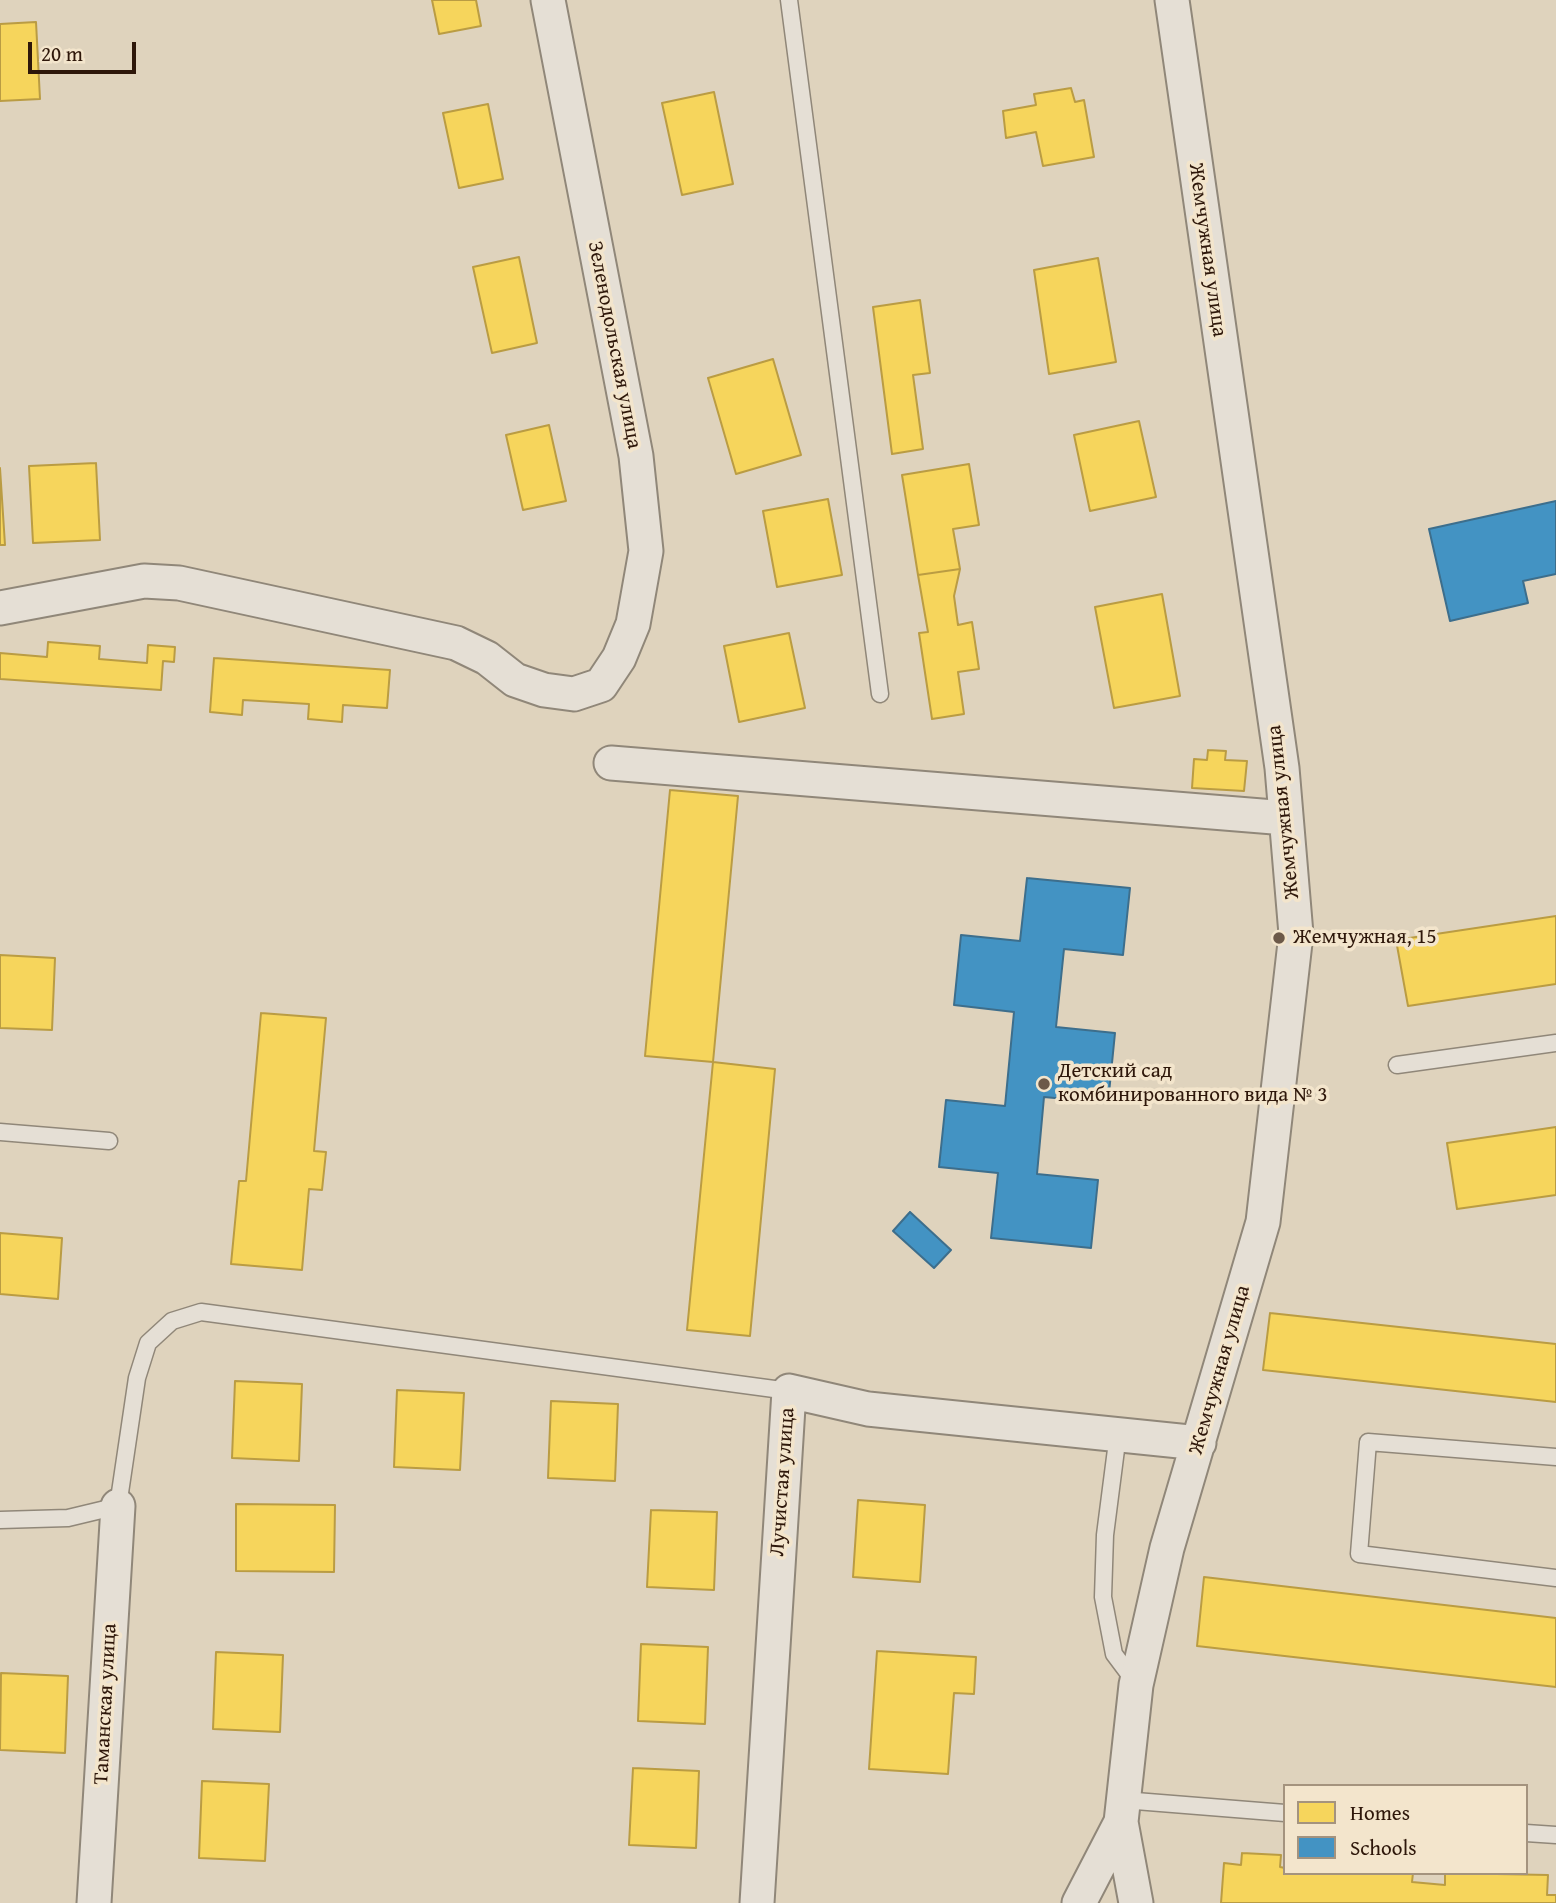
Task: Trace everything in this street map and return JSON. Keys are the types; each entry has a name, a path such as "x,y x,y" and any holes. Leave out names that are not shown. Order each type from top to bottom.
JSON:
{"street":[{"name":"Зеленодольская улица","path":"0,608 144,581 179,583 456,643 486,658 515,680 544,690 574,694 601,685 620,658 633,624 646,551 636,456 548,0"},
{"name":"Жемчужная улица","path":"1136,1903 1122,1811 1136,1685 1167,1548 1263,1222 1296,934 1286,818 1172,0"},
{"path":"611,763 1286,818"},
{"name":"Лучистая улица","path":"757,1903 789,1391 868,1409 1199,1443"},
{"name":"Таманская улица","path":"94,1903 118,1506"},
{"path":"1079,1903 1122,1811"}],"lane":[{"path":"789,0 880,694"},
{"path":"1397,1065 1556,1043"},
{"path":"0,1132 110,1141"},
{"path":"0,1520 68,1518 118,1506 137,1378 148,1343 172,1321 201,1312 789,1391"},
{"path":"1118,1434 1105,1535 1103,1597 1114,1654 1136,1685"},
{"path":"1556,1457 1368,1442 1359,1554 1556,1578"},
{"path":"1122,1811 1283,1813"},
{"path":"1528,1833 1556,1835"}],"building: Homes":[{"path":"432,0 476,0 481,26 439,34"},
{"path":"36,22 40,99 0,101 0,24"},
{"path":"1071,88 1075,102 1084,100 1094,157 1043,166 1036,132 1006,138 1003,111 1036,105 1034,94"},
{"path":"714,92 733,184 682,195 662,103"},
{"path":"488,104 503,179 459,188 443,113"},
{"path":"519,257 537,343 492,353 473,267"},
{"path":"1098,258 1116,362 1049,374 1034,270"},
{"path":"920,300 930,373 913,375 923,449 892,454 873,307"},
{"path":"773,359 801,455 736,474 708,378"},
{"path":"1139,421 1156,497 1090,511 1074,435"},
{"path":"549,425 566,501 523,510 506,435"},
{"path":"96,463 100,540 33,543 29,466"},
{"path":"969,464 979,525 953,529 960,569 918,575 902,475"},
{"path":"0,468 5,545 0,545"},
{"path":"828,499 842,575 777,587 763,511"},
{"path":"960,569 954,596 958,625 972,622 979,669 958,672 964,714 932,719 919,633 928,632 918,575"},
{"path":"1162,594 1180,696 1114,708 1095,607"},
{"path":"789,633 805,708 739,722 724,646"},
{"path":"48,642 100,646 99,659 147,663 148,645 175,647 174,662 163,661 161,690 0,679 0,653 47,657"},
{"path":"214,658 390,670 387,708 343,705 342,722 308,719 309,704 243,700 242,715 210,712"},
{"path":"1208,750 1226,751 1225,760 1247,761 1244,791 1192,788 1194,759 1207,760"},
{"path":"670,790 738,796 713,1062 645,1056"},
{"path":"1556,916 1556,984 1408,1006 1396,940"},
{"path":"0,955 55,958 52,1030 0,1028"},
{"path":"261,1013 326,1018 314,1151 326,1152 322,1190 309,1189 302,1270 231,1264 239,1181 246,1181"},
{"path":"713,1062 775,1069 750,1336 687,1330"},
{"path":"1556,1127 1556,1195 1457,1209 1447,1143"},
{"path":"0,1233 62,1238 58,1299 0,1294"},
{"path":"1270,1313 1556,1344 1556,1402 1263,1370"},
{"path":"235,1381 302,1384 299,1461 232,1458"},
{"path":"397,1390 464,1393 460,1470 394,1467"},
{"path":"551,1401 618,1404 615,1481 548,1478"},
{"path":"858,1500 925,1505 920,1582 853,1577"},
{"path":"236,1504 335,1505 334,1572 236,1571"},
{"path":"651,1510 717,1512 714,1590 647,1587"},
{"path":"1204,1577 1556,1618 1556,1687 1197,1646"},
{"path":"641,1644 708,1647 705,1724 638,1721"},
{"path":"877,1651 976,1657 974,1694 954,1693 948,1774 869,1769"},
{"path":"216,1652 283,1655 280,1732 213,1729"},
{"path":"1,1673 68,1676 65,1753 0,1750"},
{"path":"633,1768 699,1771 696,1848 629,1845"},
{"path":"202,1781 269,1784 265,1861 199,1858"},
{"path":"1242,1853 1281,1855 1280,1867 1283,1868 1283,1875 1413,1875 1412,1882 1445,1885 1445,1875 1548,1875 1547,1895 1556,1895 1556,1903 1221,1903 1224,1863 1241,1865"}],"building: Schools":[{"path":"1556,501 1556,574 1523,581 1528,603 1450,621 1429,529"},
{"path":"1027,878 1130,888 1123,955 1064,949 1056,1027 1115,1033 1108,1103 1044,1097 1037,1174 1098,1180 1091,1248 991,1238 998,1173 939,1167 946,1100 1005,1106 1014,1012 954,1005 961,935 1020,941"},
{"path":"910,1212 951,1250 934,1268 893,1231"}],"place":[{"name":"Жемчужная, 15","path":"1279,938"},
{"name":"Детский сад комбинированного вида № 3","path":"1044,1084"}]}
